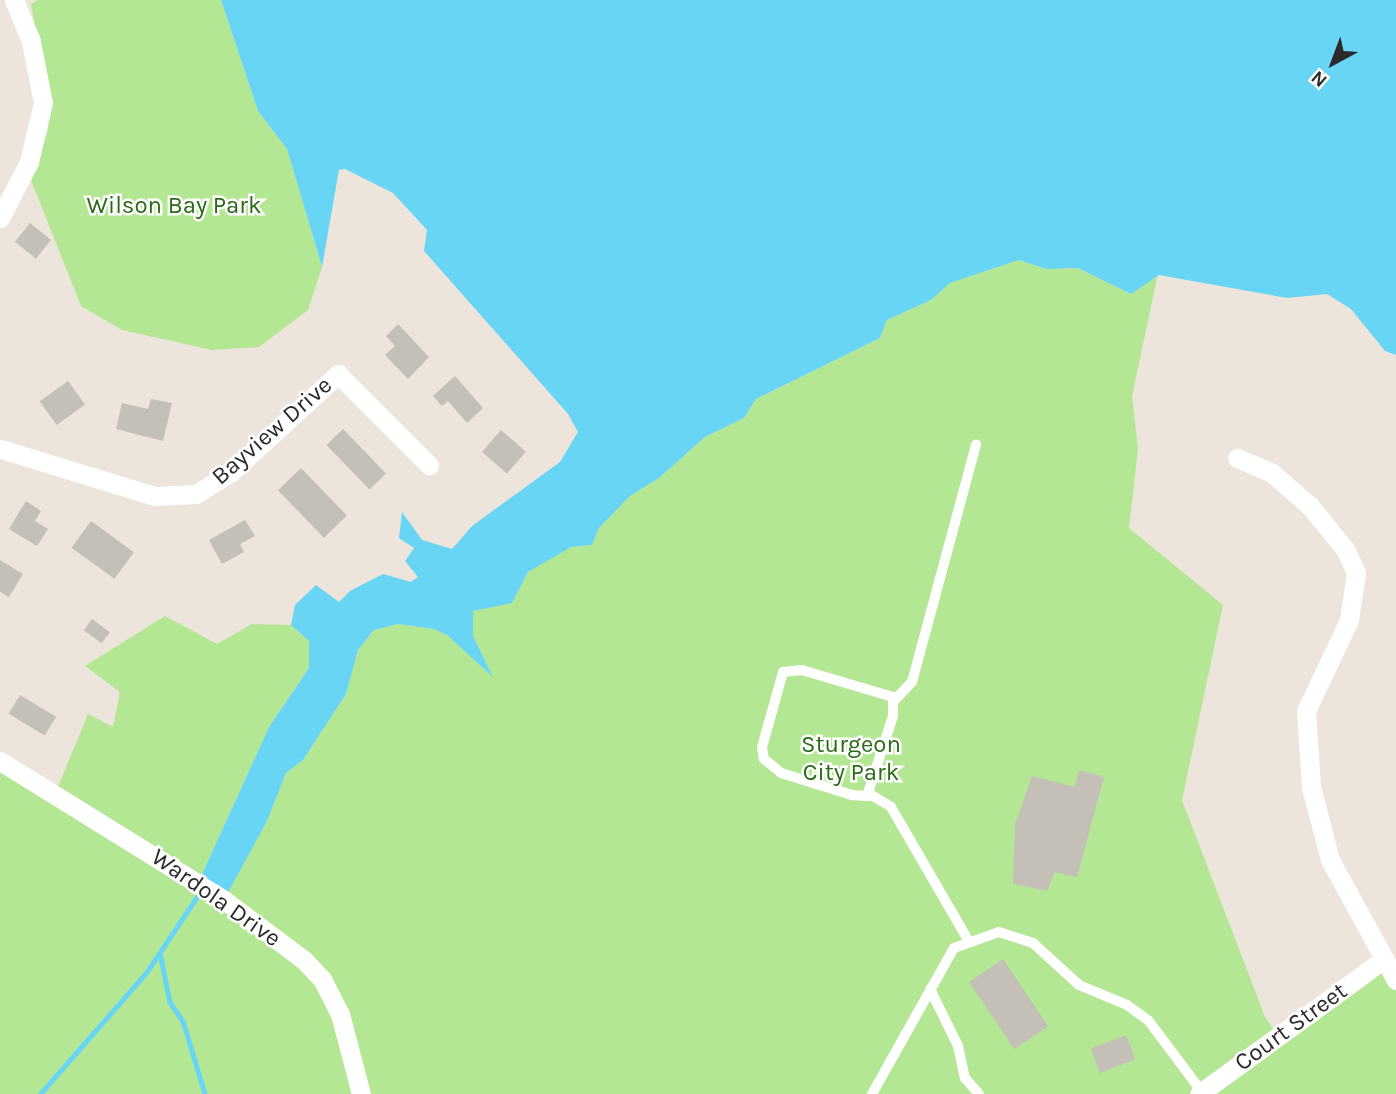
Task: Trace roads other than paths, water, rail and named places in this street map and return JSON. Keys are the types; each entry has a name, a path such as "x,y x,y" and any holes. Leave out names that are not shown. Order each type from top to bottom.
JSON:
{"street":[{"path":"0,218 29,162 43,103 31,41 15,0"},
{"name":"Bayview Drive","path":"0,446 155,496 196,494 230,473 338,374 429,465"},
{"path":"1237,458 1272,474 1310,506 1345,549 1356,573 1349,620 1306,712 1310,775 1330,860 1396,980"},
{"name":"Wardola Drive","path":"0,761 223,900 322,979 340,1014 361,1094"},
{"name":"Court Street","path":"1200,1093 1383,960"}],"lane":[{"path":"867,796 894,701 912,682 976,444"},
{"path":"894,701 884,692 802,670 783,672 778,683 764,759 781,773 867,796 891,807 968,940"},
{"path":"872,1094 954,948 968,940 999,932 1032,943 1079,985 1127,1005 1148,1020 1200,1093"},
{"path":"930,989 958,1046 965,1078 979,1094"}],"water":[{"path":"221,0 1396,0 1396,355 1385,351 1351,309 1327,294 1287,298 1159,275 1131,294 1078,268 1046,269 1019,260 950,283 931,300 887,320 880,338 756,399 744,418 705,437 659,478 630,496 599,528 592,545 571,547 528,572 512,603 473,611 473,636 493,677 447,635 434,629 398,624 374,630 358,650 346,694 303,760 286,773 267,821 224,900 198,883 269,727 309,668 309,641 291,625 295,605 316,585 339,602 350,591 383,574 411,582 418,577 405,561 414,548 399,538 402,512 422,540 452,549 472,526 560,462 578,432 568,414 424,251 427,230 393,193 345,169 339,170 322,267 287,149 258,111"}],"waterway":[{"path":"40,1094 146,973 200,892"},
{"path":"160,953 170,1002 183,1021 205,1094"}],"park label":[{"name":"Wilson Bay Park","path":"174,206"},
{"name":"Sturgeon City Park","path":"851,759"}]}
